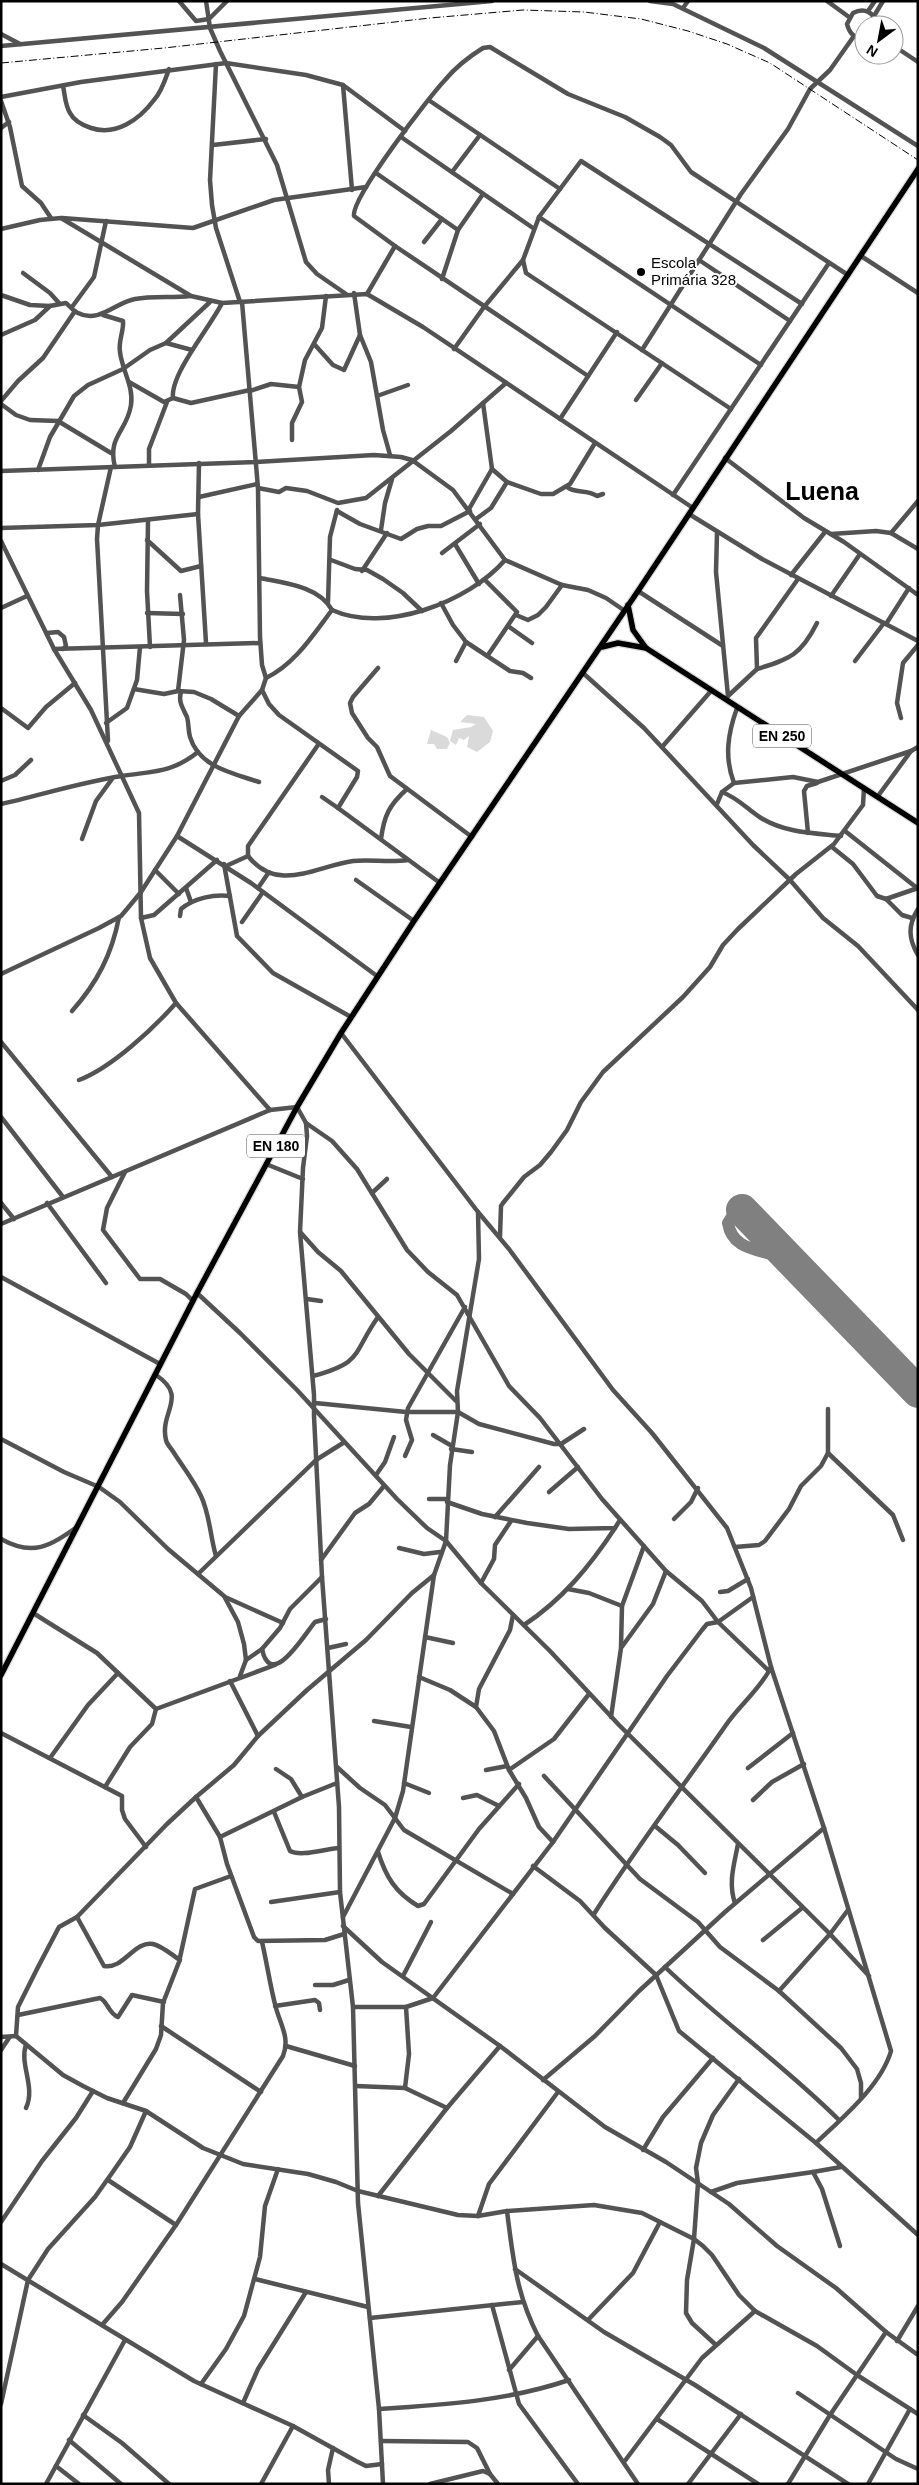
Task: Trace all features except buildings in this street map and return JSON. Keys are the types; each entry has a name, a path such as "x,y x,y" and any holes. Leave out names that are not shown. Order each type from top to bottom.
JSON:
{"main road":[{"path":"626,608 918,169"},
{"name":"EN 180","path":"1,1675 197,1293 297,1107 377,976 626,608"},
{"name":"EN 250","path":"626,608 633,630 646,648 918,823"},
{"name":"EN 250","path":"600,648 618,643 646,648"}],"street":[{"path":"179,1 196,21 209,19 227,1"},
{"path":"206,1 210,28 266,139 289,198 306,262 317,274 346,294"},
{"path":"1,46 492,1"},
{"path":"650,1 671,2 764,48 918,146"},
{"path":"683,8 688,1"},
{"path":"826,1 849,16"},
{"path":"868,11 875,1"},
{"path":"875,15 883,1"},
{"path":"642,350 709,244 788,129 810,89 830,70 854,36 849,31 847,24 849,16 858,10 868,11 873,15"},
{"path":"1,34 20,44"},
{"path":"588,376 484,307 354,216 354,210 366,187 405,131 446,78 480,49 490,47 568,94 625,117 660,137 671,145 691,172 848,276"},
{"path":"904,53 918,62"},
{"path":"51,218 42,203 22,186 9,122 1,99 63,86 169,69 226,63 306,75 343,85 405,131"},
{"path":"1,974 119,917 141,892 177,836 239,716 262,690 266,678 262,665 260,643 258,486 241,302 215,222 210,180 216,64"},
{"path":"63,86 68,110 73,118 86,126 108,131 118,129 131,121 149,105 161,90 169,69"},
{"path":"343,85 352,190"},
{"path":"430,101 560,189"},
{"path":"1,128 9,122"},
{"path":"452,172 480,135"},
{"path":"401,137 533,228"},
{"path":"213,145 266,139"},
{"path":"454,349 484,307 523,260 538,217 581,161 802,304"},
{"path":"376,173 458,230"},
{"path":"1,229 51,218 193,228 215,222 262,204 289,198 366,187"},
{"path":"442,278 458,230 482,194"},
{"path":"538,217 761,365"},
{"path":"61,218 191,296 210,302 241,302 354,293 367,294 400,312 693,508"},
{"path":"424,242 442,218"},
{"path":"106,221 94,277 43,358 18,381 1,403 16,415 30,420 58,421 111,453"},
{"path":"367,294 395,246"},
{"path":"860,256 918,293"},
{"path":"523,260 526,273 731,409"},
{"path":"699,260 790,321"},
{"path":"673,495 829,263"},
{"path":"23,273 50,293 59,303"},
{"path":"354,293 360,336 371,362 390,455"},
{"path":"1,295 30,305 50,306 66,302 74,309 87,315 103,315 123,321 119,346 123,369 129,382 131,404 111,453 113,467 98,525 106,723 109,745"},
{"path":"103,315 122,302 135,299 191,296"},
{"path":"292,440 292,423 297,416 302,398 299,387 305,360 315,345 325,317 326,296"},
{"path":"38,470 58,421 69,402 81,389 123,369 150,350 166,343 210,302"},
{"path":"149,465 149,449 167,402 173,398 178,378 192,350 222,303"},
{"path":"1,335 34,320 50,306"},
{"path":"560,419 617,332"},
{"path":"315,345 333,365 344,370 360,336"},
{"path":"166,343 192,350"},
{"path":"636,400 662,363"},
{"path":"129,382 156,399 167,402"},
{"path":"199,497 258,486 279,492 286,488 307,491 338,504 366,498 451,431 506,383"},
{"path":"173,398 191,402 250,391 271,384 299,387"},
{"path":"377,396 408,385"},
{"path":"337,511 354,522 381,530 400,539 417,529 428,526 441,526 470,510 492,469 483,404"},
{"path":"492,469 507,482 546,495 567,487 594,443"},
{"path":"1,471 390,455 412,460 444,482 470,510 505,560 562,585 597,594 626,608"},
{"path":"725,458 777,499 918,595"},
{"path":"198,463 198,514 206,644"},
{"path":"381,530 385,503 392,479"},
{"path":"476,518 491,508 507,482"},
{"path":"567,487 573,491 589,491 597,496 603,494"},
{"path":"891,533 918,501"},
{"path":"328,602 331,560 330,537 338,504"},
{"path":"1,528 98,525 198,514"},
{"path":"689,514 798,579 918,641"},
{"path":"148,521 147,613 150,646"},
{"path":"442,553 480,524"},
{"path":"791,575 827,533 876,531 891,533 918,549"},
{"path":"362,571 386,532"},
{"path":"718,533 716,572 726,698"},
{"path":"147,540 181,571 201,566"},
{"path":"1,541 54,650 75,683 109,745 139,813 141,918 149,955 176,1003 270,1110"},
{"path":"455,544 479,584"},
{"path":"831,596 860,554"},
{"path":"331,560 370,572 396,586 422,611"},
{"path":"332,610 367,617 405,615 422,611 441,604 479,584 505,560"},
{"path":"260,578 310,590 328,602 332,610"},
{"path":"757,669 756,638 798,579"},
{"path":"485,580 517,611 488,654"},
{"path":"516,615 528,620 538,615 562,585"},
{"path":"855,660 885,623 909,588"},
{"path":"638,591 723,646"},
{"path":"180,595 183,614 183,646 179,700 190,726 190,737 198,752 212,766 259,782"},
{"path":"1,608 27,596"},
{"path":"441,604 453,626 466,642 488,654 510,671 523,673 530,678"},
{"path":"266,678 280,671 300,651 332,610"},
{"path":"147,613 183,614"},
{"path":"726,698 757,669 788,660 798,653 817,623"},
{"path":"508,626 532,643"},
{"path":"47,633 58,632 64,637 66,646 63,649"},
{"path":"456,661 466,642"},
{"path":"54,650 260,643"},
{"path":"901,718 897,703 904,664 918,645"},
{"path":"106,723 127,708 140,664 140,647"},
{"path":"378,668 353,697 350,703 352,713 368,738 377,746 390,776 472,837"},
{"path":"583,673 632,715 790,880 823,918 858,946 918,1010"},
{"path":"1,708 28,728 53,701 75,683"},
{"path":"134,689 164,694 179,691 201,694 239,716"},
{"path":"262,690 273,710 318,745 358,771 357,777 338,808"},
{"path":"662,747 711,691"},
{"path":"734,783 728,757 728,735 737,708"},
{"path":"248,856 248,846 318,745"},
{"path":"808,833 804,789 818,782 918,747"},
{"path":"878,796 911,751"},
{"path":"1,804 123,776 165,771 186,762 198,752"},
{"path":"1,781 15,775 31,760"},
{"path":"717,804 722,792 734,783 793,777 818,782"},
{"path":"82,840 96,801 112,779"},
{"path":"500,1237 501,1206 524,1177 540,1165 552,1152 567,1130 581,1102 603,1072 683,997 710,967 731,936 790,880 832,847 863,805 864,788"},
{"path":"381,840 384,818 392,804 407,789"},
{"path":"722,792 738,799 766,821 789,831 841,836"},
{"path":"322,798 440,883"},
{"path":"845,831 917,888"},
{"path":"177,836 225,865 258,888 377,976"},
{"path":"832,847 853,864 873,892 886,899 902,915 912,918"},
{"path":"225,865 248,856"},
{"path":"248,856 269,872 287,876 352,862 408,860"},
{"path":"141,918 154,915 217,860"},
{"path":"225,865 237,936 278,976 351,1018"},
{"path":"155,870 179,894"},
{"path":"258,888 269,872"},
{"path":"356,880 414,921"},
{"path":"186,888 191,902"},
{"path":"886,899 917,888"},
{"path":"242,922 263,892"},
{"path":"180,916 181,909 191,902 217,895 230,896"},
{"path":"918,909 912,918 909,933 918,955"},
{"path":"72,1011 93,985 104,966 115,939 119,917"},
{"path":"78,1080 96,1071 135,1042 157,1024 176,1003"},
{"path":"341,1034 478,1212 500,1237 613,1390 698,1488 727,1528 735,1546 748,1578 770,1669 804,1764 891,2051 888,2062 880,2076 816,2143"},
{"path":"1,1042 112,1177"},
{"path":"1,1224 270,1110 297,1107 306,1123 308,1136 300,1232 315,1403 321,1560 337,1767 340,1892 353,2007 358,2191 379,2408 383,2484"},
{"path":"1,1117 62,1197"},
{"path":"306,1123 332,1141 357,1169 408,1250 428,1272 457,1295 469,1313 504,1379 560,1444 620,1520 666,1571 702,1601 718,1622 770,1669"},
{"path":"266,1164 303,1179"},
{"path":"126,1171 107,1208 103,1230 140,1280 160,1279 186,1294 193,1301"},
{"path":"372,1193 387,1179"},
{"path":"1,1202 14,1219"},
{"path":"48,1203 106,1283"},
{"path":"342,1918 395,1818 404,1783 434,1575 440,1552 446,1541 447,1500 452,1447 458,1412 457,1401 469,1313 479,1259 478,1212"},
{"path":"300,1232 318,1252 341,1271 378,1317 428,1373 457,1401"},
{"path":"1,1277 160,1364"},
{"path":"197,1293 240,1333 315,1409 384,1486 427,1528 446,1541 481,1583 524,1625 611,1717 830,1934 870,1977"},
{"path":"307,1299 321,1301"},
{"path":"405,1456 412,1440 406,1420 406,1412 465,1307"},
{"path":"313,1376 336,1370 353,1359 378,1317"},
{"path":"156,1375 167,1383 172,1397 172,1408 165,1425 166,1439 200,1495 206,1510 216,1556"},
{"path":"315,1403 406,1412 458,1412 480,1424 560,1444 584,1429"},
{"path":"735,1546 759,1545 764,1541 779,1525 804,1482 821,1466 828,1453 828,1409"},
{"path":"433,1435 452,1447 472,1452"},
{"path":"376,1475 385,1462 394,1437"},
{"path":"1,1439 64,1472 99,1486 120,1502 168,1548 224,1596 283,1623"},
{"path":"198,1574 277,1500 316,1460 344,1443"},
{"path":"828,1453 893,1515 903,1540"},
{"path":"495,1516 539,1467"},
{"path":"549,1492 578,1467"},
{"path":"321,1560 355,1513 369,1504 384,1486"},
{"path":"674,1519 691,1502 698,1488"},
{"path":"429,1499 447,1500 511,1521 569,1529 615,1528"},
{"path":"524,1625 554,1603 568,1589 620,1520"},
{"path":"481,1583 494,1559 495,1545 511,1521"},
{"path":"1,1539 26,1550 34,1549 54,1542 78,1526"},
{"path":"611,1717 621,1648 622,1606 644,1546"},
{"path":"399,1548 424,1554 440,1552"},
{"path":"621,1648 653,1604 666,1571"},
{"path":"16,2036 20,2003 59,1927 78,1917 196,1797 234,1765 258,1736 366,1640 412,1593 434,1575"},
{"path":"246,1660 262,1650 283,1623 290,1609 322,1576"},
{"path":"720,1592 728,1591 748,1578"},
{"path":"568,1589 589,1593 622,1606"},
{"path":"224,1596 238,1622 246,1660 240,1676"},
{"path":"353,2007 406,2007 433,1998 575,1812 702,1630 707,1624 718,1622 753,1597"},
{"path":"33,1613 97,1653 156,1710"},
{"path":"476,1707 479,1689 510,1630 513,1615"},
{"path":"156,1710 240,1676 275,1665 286,1659 315,1622 326,1620"},
{"path":"425,1637 453,1643"},
{"path":"328,1648 346,1644"},
{"path":"262,1650 269,1662 275,1665"},
{"path":"594,1914 626,1863 655,1826 727,1723 754,1693 770,1669"},
{"path":"50,1758 88,1705 118,1673"},
{"path":"419,1677 450,1690 476,1707 494,1731 508,1768 519,1784 539,1827 553,1842"},
{"path":"230,1681 258,1736"},
{"path":"486,1770 508,1768 554,1740 589,1694"},
{"path":"105,1787 130,1747 152,1724 156,1710"},
{"path":"374,1720 411,1727"},
{"path":"1,1733 122,1796 122,1810 125,1819 146,1847"},
{"path":"748,1768 793,1733"},
{"path":"754,1800 772,1782 804,1764"},
{"path":"337,1767 360,1788 385,1805 404,1830 514,1894"},
{"path":"276,1769 291,1779 302,1796"},
{"path":"544,1776 575,1812 650,1888 688,1913 720,1947 743,1967 779,1991 841,2048 857,2069 861,2083 860,2098"},
{"path":"404,1783 428,1793"},
{"path":"220,1837 274,1812 302,1796 337,1784"},
{"path":"378,1852 386,1875 393,1887 418,1906 424,1904 456,1860 519,1784"},
{"path":"463,1798 477,1795 499,1806"},
{"path":"196,1797 220,1837 231,1876 254,1937 262,1942 325,1940 344,1934"},
{"path":"274,1812 290,1851 299,1854 324,1848 339,1848"},
{"path":"655,1826 678,1845 705,1873"},
{"path":"543,2080 595,2036 656,1974 735,1903 824,1828"},
{"path":"735,1903 731,1891 731,1877 738,1844"},
{"path":"533,1866 594,1914 605,1928 656,1974 679,2032 816,2143 918,2235"},
{"path":"124,2103 156,2049 162,2026 164,2002 180,1960 195,1889 231,1876"},
{"path":"271,1902 340,1892"},
{"path":"764,1940 802,1908"},
{"path":"779,1991 830,1934 848,1910"},
{"path":"78,1917 104,1966 118,1963 146,1944 154,1944 180,1960"},
{"path":"403,1976 431,1922"},
{"path":"343,1926 368,1951 500,2046 605,2128 698,2183 729,2204 777,2246 836,2288 897,2341 918,2355"},
{"path":"102,2326 122,2302 222,2156 261,2092 286,2046 286,2034 276,2006 262,1942"},
{"path":"665,1967 708,2007 773,2060 840,2120"},
{"path":"315,1985 333,1985 349,1980"},
{"path":"18,2015 100,1998 113,2016 118,2017 132,1995 164,2002"},
{"path":"276,2006 315,2000 319,2003 320,2010"},
{"path":"405,2088 409,2054 406,2007"},
{"path":"162,2026 261,2092"},
{"path":"1,2037 9,2038 16,2036"},
{"path":"16,2036 63,2075 93,2091 146,2111 192,2141 243,2164 336,2182 358,2191 458,2215 478,2216 507,2211 594,2205 631,2210 660,2222 694,2239 712,2255 739,2295 755,2311 817,2346 856,2375 918,2414"},
{"path":"1,2050 9,2038"},
{"path":"26,2045 24,2055 30,2092 26,2108"},
{"path":"286,2046 355,2066"},
{"path":"378,2196 447,2108 500,2046"},
{"path":"643,2150 663,2117 713,2058"},
{"path":"716,2345 692,2322 686,2313 687,2280 694,2239 698,2183 696,2168 701,2143 713,2115 739,2079"},
{"path":"356,2086 405,2088 447,2108"},
{"path":"1,2222 42,2160 76,2118 93,2091"},
{"path":"478,2216 489,2184 558,2092"},
{"path":"1,2404 28,2280 48,2249 108,2180 130,2147 146,2111"},
{"path":"710,2192 737,2183 841,2167"},
{"path":"201,2384 226,2349 244,2316 255,2279 263,2240 265,2206 278,2170"},
{"path":"813,2172 822,2189 840,2246"},
{"path":"108,2180 176,2225"},
{"path":"507,2211 514,2269 523,2302 538,2336 638,2484"},
{"path":"588,2320 633,2273 660,2222"},
{"path":"1,2264 201,2384 293,2426 366,2466 382,2464"},
{"path":"514,2269 588,2320 741,2414 848,2484"},
{"path":"255,2279 368,2307"},
{"path":"243,2403 253,2378 306,2292"},
{"path":"370,2318 523,2302"},
{"path":"492,2305 515,2396 524,2413 578,2484"},
{"path":"897,2341 918,2306"},
{"path":"624,2462 686,2380 716,2345 755,2311"},
{"path":"788,2484 830,2415 886,2332"},
{"path":"509,2370 538,2336"},
{"path":"46,2484 125,2340"},
{"path":"1,2388 7,2377"},
{"path":"379,2408 438,2405 515,2396 569,2380"},
{"path":"798,2393 886,2452 918,2469"},
{"path":"868,2484 910,2408"},
{"path":"688,2484 713,2454 741,2414"},
{"path":"83,2415 122,2443 169,2484"},
{"path":"657,2418 758,2484"},
{"path":"261,2484 293,2426"},
{"path":"69,2440 121,2484"},
{"path":"381,2441 468,2442 478,2448 490,2474 498,2484"},
{"path":"329,2484 328,2470 333,2448"},
{"path":"56,2466 79,2484"},
{"path":"430,2484 477,2472 490,2474"}],"shaded area":[{"path":"467,715 484,717 493,731 490,742 477,752 467,747 469,736 464,740 459,738 456,745 450,741 453,730 471,727 476,724 460,722"},
{"path":"431,730 447,737 450,743 447,749 437,749 434,744 427,744"}],"taxiway":[{"path":"742,1210 735,1212 728,1223 730,1232 735,1238 746,1247 780,1257 795,1265"}],"runway":[{"path":"742,1210 918,1392"}],"railway":[{"path":"1,63 164,48 430,18 523,10 584,12 641,19 688,31 727,44 770,63 918,160"}],"place":[{"name":"Escola Primária 328","path":"641,272"}],"district":[{"name":"Luena","path":"822,491"}]}
